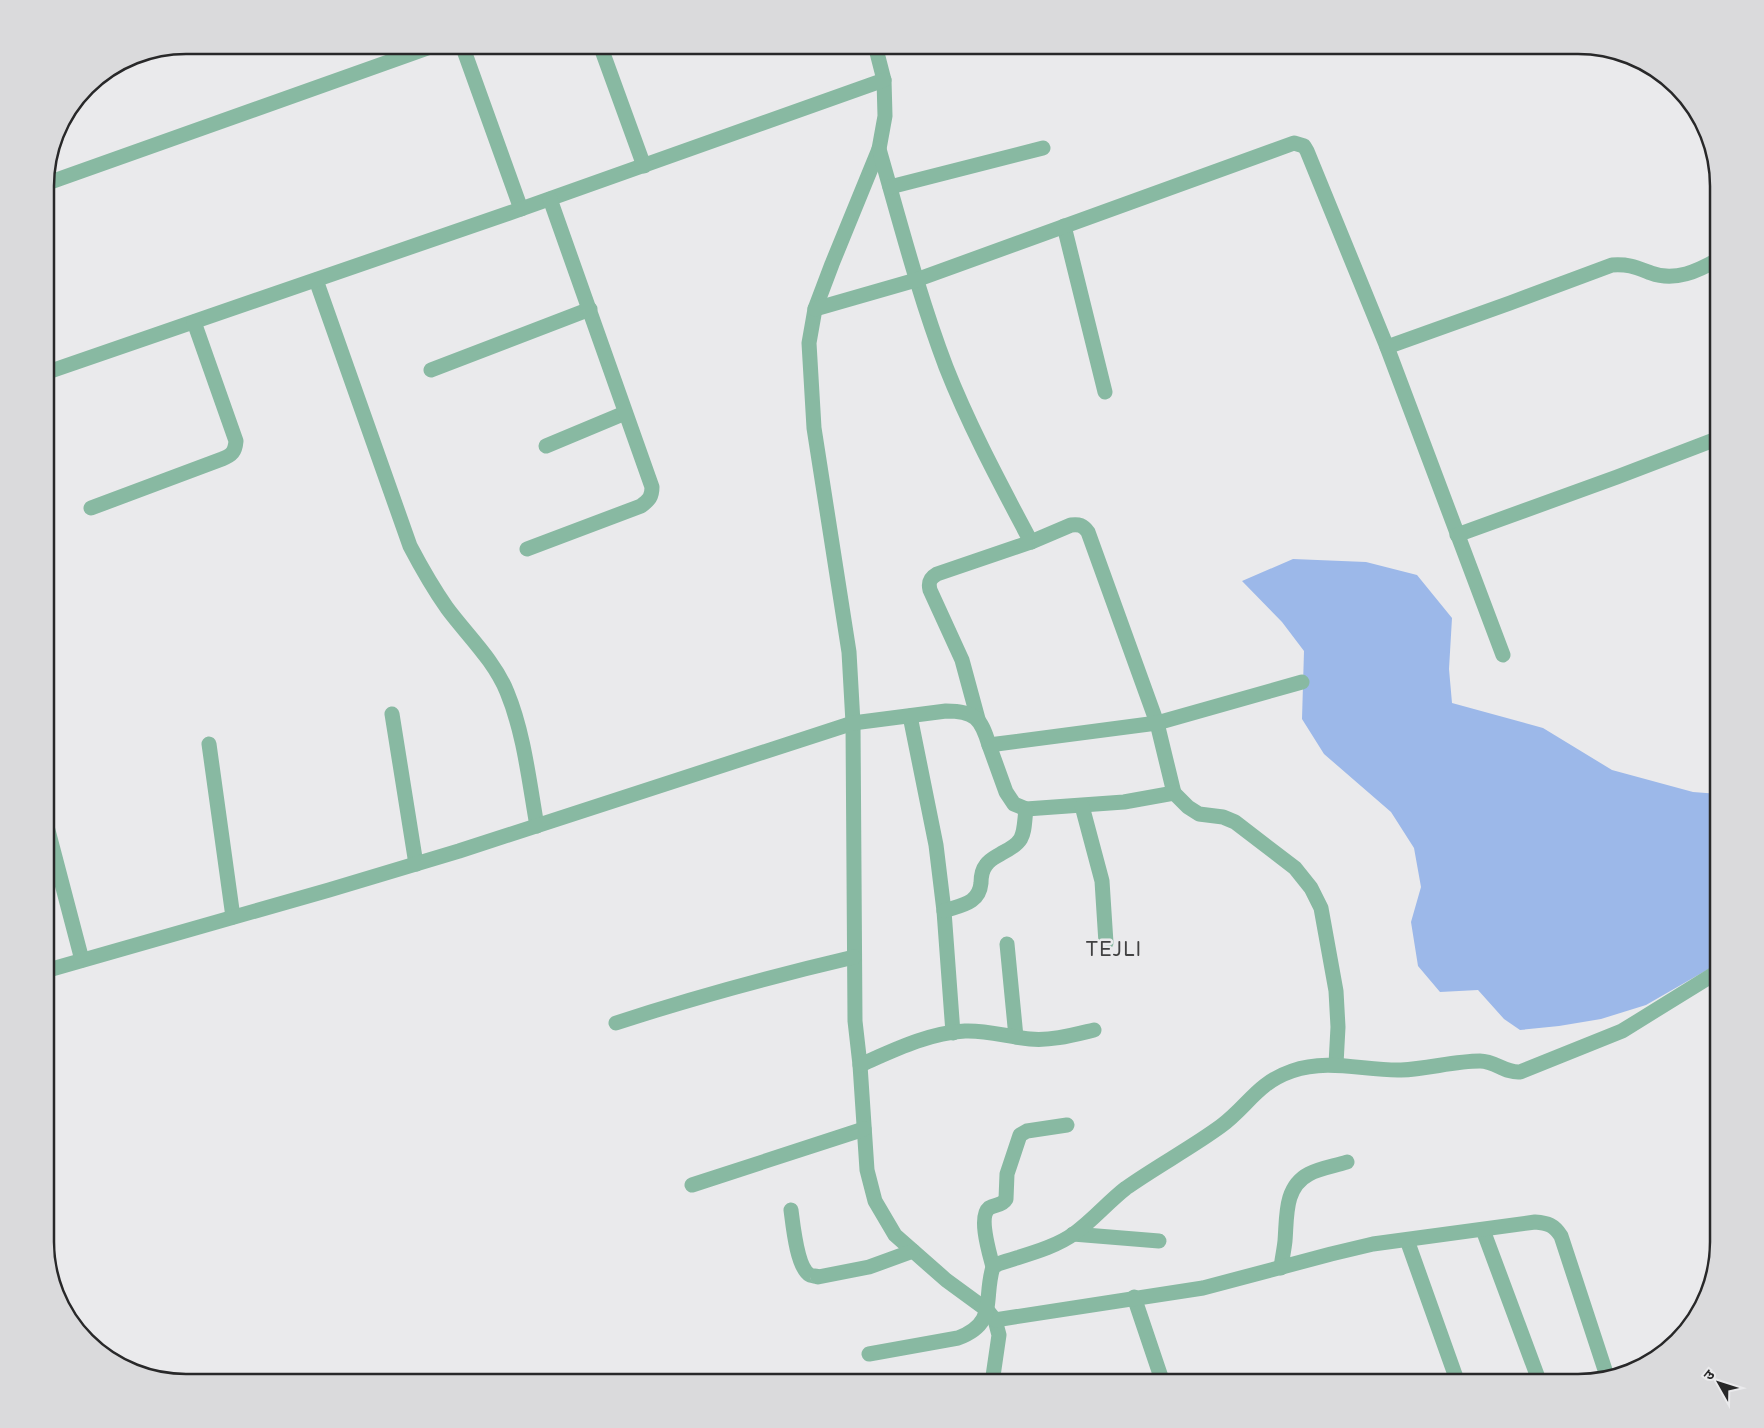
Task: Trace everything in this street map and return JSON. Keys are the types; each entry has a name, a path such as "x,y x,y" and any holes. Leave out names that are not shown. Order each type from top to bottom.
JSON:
{"street":[{"path":"54,181 411,54"},
{"path":"465,54 521,210"},
{"path":"603,54 644,166"},
{"path":"877,54 884,80 885,116 879,149 815,309 808,343 814,428 849,652 853,724 855,1021 867,1170 875,1201 895,1235 946,1280 991,1315"},
{"path":"54,370 521,210 884,80"},
{"path":"815,309 916,280 1294,143 1300,144 1307,151 1387,347 1503,655"},
{"path":"890,187 1043,148"},
{"path":"879,149 916,280 946,367 966,416 1031,542"},
{"path":"527,549 641,506 652,495 652,487 550,199"},
{"path":"1064,226 1105,392"},
{"path":"1387,347 1612,265 1626,264 1636,266 1653,274 1672,277 1689,274 1710,264"},
{"path":"316,280 410,546 428,580 442,601 486,656 506,690 517,721 537,826"},
{"path":"431,370 590,310"},
{"path":"91,508 222,460 230,456 235,450 236,442 194,322"},
{"path":"546,446 625,414"},
{"path":"1457,535 1710,441"},
{"path":"978,719 962,660 928,584 931,578 937,574 1031,542 1071,525 1078,524 1084,526 1088,532 1157,723 1174,793 1198,814 1223,817 1235,822 1295,868 1311,888 1320,908 1336,991 1338,1027 1336,1064"},
{"path":"989,744 1157,723 1302,682"},
{"path":"54,968 416,864 853,724 946,710 970,713 984,727 1006,792 1014,804 1026,809 1124,802 1174,793"},
{"path":"392,714 416,864"},
{"path":"910,716 936,846 944,911 953,1033"},
{"path":"209,744 233,917"},
{"path":"1082,806 1102,881 1106,943"},
{"path":"944,911 974,900 978,896 985,866 992,858 1014,847 1020,841 1024,832 1026,809"},
{"path":"54,872 82,960"},
{"path":"1007,944 1016,1037"},
{"path":"616,1023 706,994 854,957"},
{"path":"993,1267 1055,1245 1073,1234 1125,1189 1224,1124 1259,1089 1274,1078 1294,1070 1316,1065 1336,1064 1400,1070 1482,1061 1492,1062 1514,1072 1520,1072 1622,1032 1710,977"},
{"path":"860,1065 907,1045 938,1035 966,1031 1051,1039 1094,1030"},
{"path":"993,1374 999,1335 991,1315 993,1267 985,1236 986,1213 989,1208 1001,1204 1006,1199 1008,1174 1020,1135 1027,1131 1067,1125"},
{"path":"692,1185 864,1129"},
{"path":"1281,1268 1285,1242 1286,1211 1294,1188 1300,1180 1310,1173 1347,1162"},
{"path":"790,1210 800,1258 804,1269 811,1276 818,1277 869,1267 913,1251"},
{"path":"869,1354 958,1338 970,1334 991,1315 1202,1288 1373,1244 1535,1222 1548,1223 1556,1228 1561,1236 1606,1372"},
{"path":"1482,1230 1537,1374"},
{"path":"1073,1234 1159,1241"},
{"path":"1407,1240 1455,1374"},
{"path":"1134,1298 1160,1374"}],"water":[{"path":"1293,559 1366,562 1417,575 1452,618 1449,669 1452,703 1543,728 1612,770 1693,792 1710,793 1710,968 1646,1005 1601,1019 1520,1030 1504,1019 1478,990 1440,992 1418,966 1411,922 1421,887 1414,848 1391,812 1324,754 1302,719 1304,651 1282,622 1242,581"}],"district":[{"name":"TEJLI","path":"1114,949"}]}
